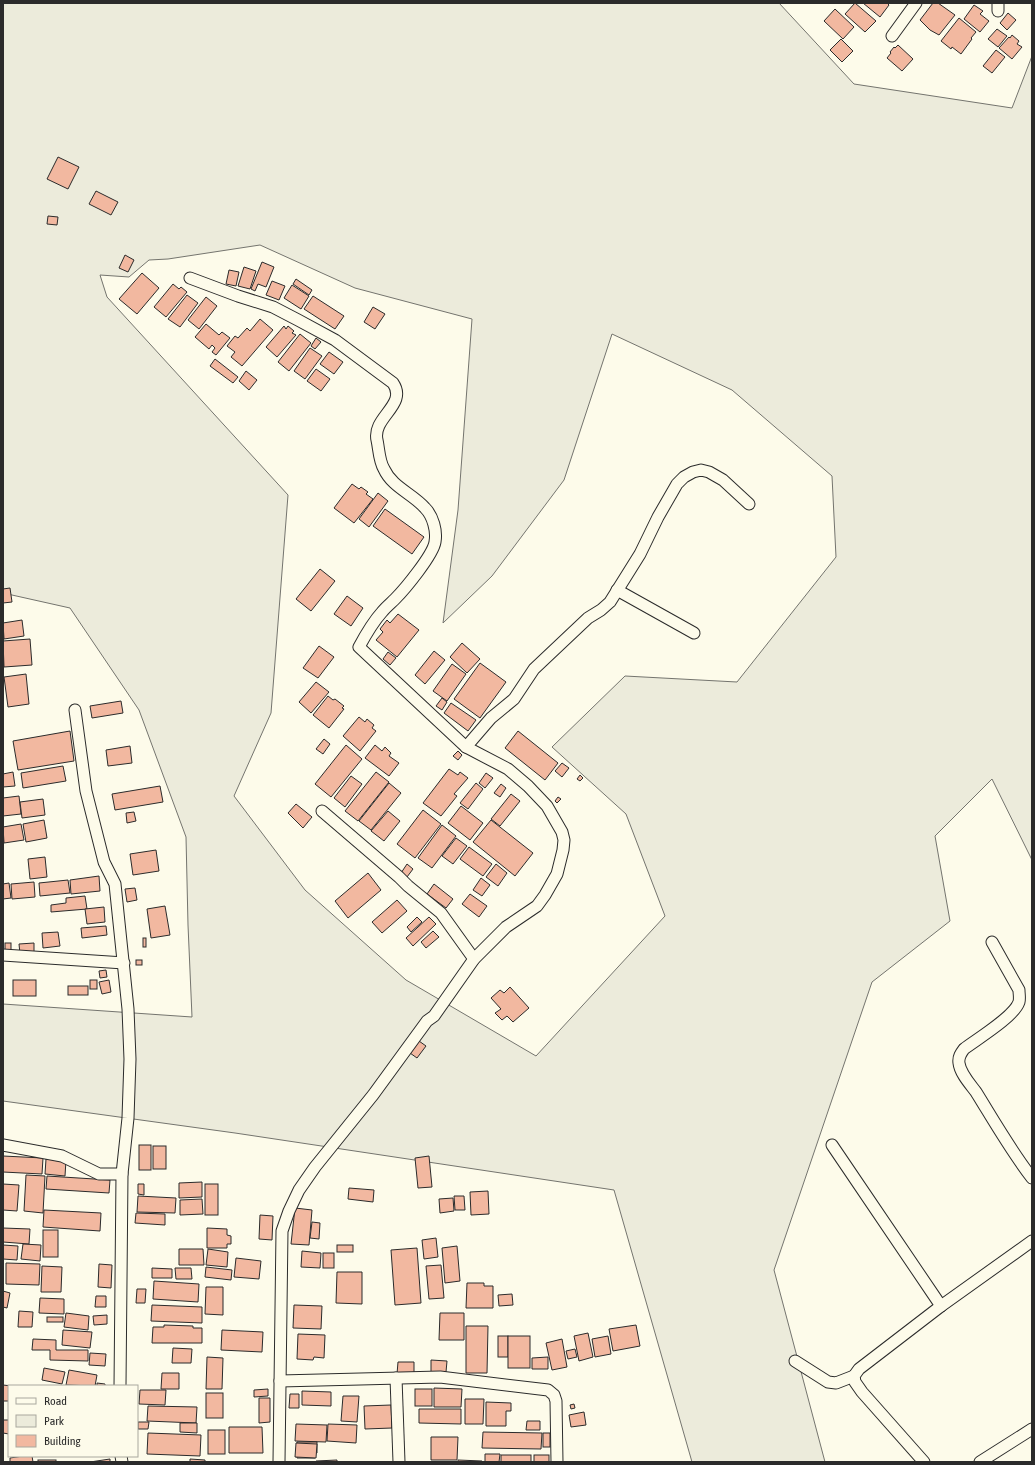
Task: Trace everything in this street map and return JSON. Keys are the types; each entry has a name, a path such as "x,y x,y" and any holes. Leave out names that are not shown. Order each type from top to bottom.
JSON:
{"street":[{"path":"892,36 916,3"},
{"path":"190,278 273,307 298,320 335,340 393,383 397,389 397,396 394,404 380,422 376,430 383,468 395,483 422,504 430,513 436,541 428,557 396,598 383,610 368,628 359,647 466,747 508,769 528,786 547,806 562,832 564,840 557,874 537,906 506,927 474,959 434,1016 423,1027 373,1095 315,1167 299,1190 289,1211 282,1231 279,1462"},
{"path":"466,747 491,718 514,699 534,669 588,618 610,602 640,554 658,516 677,484 693,472 701,470 709,472 723,480 749,504"},
{"path":"617,590 694,634"},
{"path":"76,710 86,791 104,862 115,884 128,1009 130,1058 128,1118 122,1174 120,1385"},
{"path":"322,811 441,913 474,959"},
{"path":"992,942 1019,990 1020,995 1018,1003 1007,1017 964,1049 959,1055 958,1062 979,1098 1032,1178"},
{"path":"3,955 124,963"},
{"path":"3,1145 62,1156 99,1174 122,1174"},
{"path":"832,1145 941,1306"},
{"path":"795,1361 828,1382 836,1383 854,1376 859,1369 941,1306 1032,1241"},
{"path":"280,1381 440,1376 548,1390 554,1395 556,1401 557,1462"},
{"path":"854,1376 855,1382 862,1392 924,1462"},
{"path":"396,1378 399,1462"},
{"path":"980,1462 1032,1429"}],"green space":[{"path":"3,3 779,3 854,84 1012,108 1032,56 1032,860 992,779 935,836 950,921 872,982 774,1270 825,1462 692,1462 614,1190 235,1133 3,1101 3,1004 192,1017 186,837 139,710 70,608 3,593","holes":["260,245 355,288 472,319 458,510 443,623 492,576 564,480 612,334 732,390 832,476 836,557 737,682 625,676 552,747 626,814 665,916 536,1056 406,980 305,890 234,796 271,713 288,495 107,297 100,275 129,277 149,260 168,259"]}],"building":[{"path":"855,3 876,21 865,32 845,14"},
{"path":"863,3 887,3 889,5 880,17"},
{"path":"933,3 938,3 955,15 939,35 930,30 920,20"},
{"path":"974,5 983,11 980,14 989,21 980,32 964,19"},
{"path":"835,9 854,27 843,39 824,21"},
{"path":"1008,13 1016,20 1007,30 1000,23"},
{"path":"959,18 976,32 961,54 952,47 951,49 941,41"},
{"path":"997,29 1007,36 998,47 988,39"},
{"path":"1012,35 1019,41 1017,44 1022,47 1012,59 999,48"},
{"path":"841,39 853,51 842,62 830,50"},
{"path":"898,45 913,59 902,71 887,58 894,47 895,48"},
{"path":"996,50 1005,57 992,73 983,66"},
{"path":"58,157 79,167 68,189 47,179"},
{"path":"96,191 118,202 111,215 89,204"},
{"path":"48,216 58,217 57,225 47,224"},
{"path":"125,255 134,260 128,272 119,268"},
{"path":"262,262 274,267 266,287 258,284 255,291 251,289"},
{"path":"244,267 256,271 250,289 238,286"},
{"path":"229,270 239,272 236,286 226,284"},
{"path":"142,273 159,288 137,314 119,299"},
{"path":"296,279 312,290 309,295 293,284"},
{"path":"272,281 285,286 279,300 266,295"},
{"path":"173,284 179,289 181,287 187,292 166,317 154,307"},
{"path":"292,285 309,296 301,309 284,298"},
{"path":"187,295 198,303 180,327 168,319"},
{"path":"313,296 344,316 335,329 304,309"},
{"path":"206,297 217,306 199,329 188,320"},
{"path":"373,307 385,314 375,329 364,322"},
{"path":"260,319 273,330 242,366 231,357 235,352 227,346 235,336 238,338 247,328 250,331"},
{"path":"206,324 219,335 222,332 230,338 216,355 212,352 215,348 212,345 209,349 195,337"},
{"path":"284,326 286,329 288,326 294,331 292,333 296,335 277,357 266,347"},
{"path":"300,334 311,343 289,371 278,362"},
{"path":"316,338 321,342 315,349 311,346"},
{"path":"310,348 322,356 305,379 294,371"},
{"path":"329,352 343,362 334,374 320,364"},
{"path":"215,359 238,377 233,383 210,366"},
{"path":"316,369 330,379 321,391 307,381"},
{"path":"246,371 257,380 249,390 239,381"},
{"path":"352,484 359,489 361,487 368,492 366,494 373,499 354,523 334,508"},
{"path":"378,493 388,501 369,527 359,519"},
{"path":"385,509 424,537 412,554 373,526"},
{"path":"320,569 335,581 311,611 296,599"},
{"path":"10,588 12,602 3,603 3,589"},
{"path":"347,596 363,608 351,626 334,614"},
{"path":"398,614 419,630 397,657 376,640 383,632 380,629 387,620 390,623"},
{"path":"22,620 24,636 4,639 3,623"},
{"path":"30,639 32,665 4,667 3,641"},
{"path":"462,643 480,659 467,673 450,657"},
{"path":"319,646 334,657 318,678 303,668"},
{"path":"434,651 445,660 425,684 415,675"},
{"path":"388,652 396,658 390,665 383,659"},
{"path":"480,663 506,682 480,718 454,699"},
{"path":"452,664 466,674 447,701 433,691"},
{"path":"26,674 29,704 8,707 4,677"},
{"path":"316,682 329,692 311,713 299,702"},
{"path":"328,696 344,706 342,708 344,709 329,728 313,715"},
{"path":"442,698 447,702 442,710 436,706"},
{"path":"121,701 123,713 92,718 90,706"},
{"path":"451,703 476,720 468,731 444,713"},
{"path":"359,717 365,722 367,719 374,725 372,728 376,731 360,751 343,736"},
{"path":"70,731 74,761 18,770 13,741"},
{"path":"518,731 558,763 545,780 505,748"},
{"path":"324,739 330,744 323,754 316,749"},
{"path":"346,745 362,759 331,797 315,784"},
{"path":"375,745 382,751 385,747 391,753 389,756 399,763 389,776 365,758"},
{"path":"130,746 132,763 108,766 106,750"},
{"path":"458,751 462,755 458,760 453,756"},
{"path":"562,763 569,768 562,777 555,771"},
{"path":"63,766 66,781 23,788 21,773"},
{"path":"449,769 458,775 460,772 468,778 454,794 457,796 441,816 423,803"},
{"path":"13,772 15,786 3,787 3,774"},
{"path":"376,772 389,782 358,821 345,811"},
{"path":"486,773 493,778 485,788 479,783"},
{"path":"580,775 583,778 580,781 577,779"},
{"path":"351,776 362,784 345,807 334,798"},
{"path":"389,783 401,793 371,830 359,821"},
{"path":"476,783 483,789 468,809 460,803"},
{"path":"501,784 506,788 500,797 494,793"},
{"path":"160,786 163,802 115,810 112,794"},
{"path":"511,794 520,801 500,826 491,819"},
{"path":"19,796 21,814 3,816 3,798"},
{"path":"558,797 561,799 557,803 555,801"},
{"path":"43,799 45,815 22,818 20,802"},
{"path":"296,804 312,817 303,828 288,813"},
{"path":"461,806 483,823 470,840 448,823"},
{"path":"423,810 441,824 415,858 397,844"},
{"path":"388,811 400,821 384,841 371,831"},
{"path":"134,812 136,821 127,823 126,813"},
{"path":"44,820 47,838 26,842 23,824"},
{"path":"491,820 533,853 515,876 473,842"},
{"path":"21,824 24,840 4,843 3,827"},
{"path":"442,825 456,836 432,868 418,858"},
{"path":"456,838 467,846 453,864 442,856"},
{"path":"469,847 492,864 483,876 460,859"},
{"path":"156,850 159,871 133,875 130,854"},
{"path":"45,857 47,877 30,879 28,859"},
{"path":"407,864 413,869 407,877 401,873"},
{"path":"496,864 507,873 498,886 486,877"},
{"path":"368,873 381,890 348,918 335,901"},
{"path":"99,876 100,891 71,894 70,880"},
{"path":"481,878 490,885 482,896 473,890"},
{"path":"68,880 70,893 40,896 39,883"},
{"path":"34,882 35,897 12,899 11,884"},
{"path":"9,883 11,898 3,899 3,884"},
{"path":"434,884 453,899 446,908 427,894"},
{"path":"135,888 137,900 127,902 125,889"},
{"path":"470,894 487,906 479,917 462,904"},
{"path":"85,896 87,909 51,912 51,905 66,903 66,898"},
{"path":"397,900 407,911 382,933 372,922"},
{"path":"165,906 170,935 151,938 147,909"},
{"path":"104,907 105,922 87,924 85,909"},
{"path":"417,917 422,922 411,932 407,927"},
{"path":"429,917 436,924 413,946 406,938"},
{"path":"106,926 107,935 82,938 81,928"},
{"path":"433,931 439,937 426,948 421,942"},
{"path":"58,932 60,946 43,948 42,933"},
{"path":"143,938 146,938 146,947 143,947"},
{"path":"5,943 11,943 11,953 5,953"},
{"path":"34,943 34,953 20,954 19,944"},
{"path":"136,960 142,960 142,965 136,965"},
{"path":"106,970 107,977 100,978 99,971"},
{"path":"13,980 36,980 36,996 13,996"},
{"path":"90,980 97,980 97,989 90,989"},
{"path":"109,980 111,992 102,994 99,982"},
{"path":"68,986 88,986 88,995 68,995"},
{"path":"510,987 529,1008 513,1022 507,1016 502,1020 495,1013 501,1009 491,998 500,990 504,993"},
{"path":"419,1041 426,1046 417,1058 410,1053"},
{"path":"139,1145 151,1145 151,1170 139,1170"},
{"path":"153,1146 166,1146 166,1169 153,1169"},
{"path":"3,1156 43,1158 42,1174 3,1172"},
{"path":"429,1156 432,1187 418,1188 415,1158"},
{"path":"46,1159 66,1160 65,1176 45,1174"},
{"path":"26,1175 45,1176 43,1213 24,1211"},
{"path":"47,1176 110,1180 109,1193 46,1189"},
{"path":"202,1182 202,1197 179,1198 179,1183"},
{"path":"3,1184 19,1185 17,1211 3,1210"},
{"path":"138,1184 144,1184 144,1195 138,1194"},
{"path":"205,1184 218,1184 218,1215 205,1215"},
{"path":"349,1188 374,1190 373,1202 348,1199"},
{"path":"488,1191 489,1214 471,1215 470,1192"},
{"path":"138,1196 176,1198 175,1213 137,1212"},
{"path":"454,1196 464,1196 465,1210 455,1210"},
{"path":"453,1198 454,1211 440,1213 439,1199"},
{"path":"202,1199 203,1214 180,1215 180,1200"},
{"path":"295,1208 312,1210 309,1245 291,1244"},
{"path":"44,1210 101,1213 100,1231 43,1227"},
{"path":"136,1213 165,1214 165,1225 135,1223"},
{"path":"260,1215 273,1216 272,1240 259,1239"},
{"path":"312,1222 320,1223 319,1239 310,1238"},
{"path":"3,1228 30,1229 29,1244 3,1242"},
{"path":"207,1228 227,1229 227,1235 231,1236 231,1244 227,1244 227,1248 207,1248"},
{"path":"43,1230 58,1230 58,1257 43,1257"},
{"path":"436,1238 438,1257 424,1259 422,1240"},
{"path":"23,1244 41,1245 40,1261 21,1259"},
{"path":"3,1245 18,1246 17,1260 3,1259"},
{"path":"337,1245 353,1245 353,1252 337,1252"},
{"path":"457,1246 460,1281 445,1283 442,1248"},
{"path":"417,1248 421,1303 395,1305 391,1250"},
{"path":"179,1249 203,1249 204,1265 179,1265"},
{"path":"208,1249 228,1252 227,1267 206,1265"},
{"path":"302,1251 321,1253 320,1268 301,1267"},
{"path":"323,1253 334,1253 334,1268 323,1268"},
{"path":"236,1258 261,1261 259,1279 234,1277"},
{"path":"6,1263 40,1264 39,1285 6,1284"},
{"path":"99,1264 112,1265 111,1288 98,1287"},
{"path":"441,1265 444,1298 429,1299 426,1266"},
{"path":"42,1266 62,1267 61,1292 41,1292"},
{"path":"206,1267 232,1270 231,1280 205,1277"},
{"path":"152,1268 172,1269 172,1278 152,1278"},
{"path":"175,1268 191,1268 192,1279 176,1279"},
{"path":"337,1272 362,1272 362,1304 336,1303"},
{"path":"154,1281 199,1284 198,1302 153,1299"},
{"path":"467,1283 484,1283 484,1286 493,1286 493,1308 466,1308"},
{"path":"206,1287 223,1287 223,1315 205,1314"},
{"path":"137,1289 146,1289 145,1303 136,1303"},
{"path":"3,1291 10,1293 7,1308 3,1307"},
{"path":"512,1294 513,1305 499,1306 498,1295"},
{"path":"96,1296 106,1296 106,1307 95,1307"},
{"path":"40,1298 64,1299 64,1314 39,1313"},
{"path":"152,1305 202,1307 202,1323 151,1321"},
{"path":"294,1305 322,1306 321,1329 293,1328"},
{"path":"19,1311 33,1312 32,1327 18,1327"},
{"path":"66,1313 89,1316 88,1330 64,1327"},
{"path":"440,1313 464,1313 464,1340 439,1340"},
{"path":"107,1315 107,1324 94,1325 93,1316"},
{"path":"47,1317 63,1317 63,1322 47,1322"},
{"path":"164,1325 193,1326 193,1328 202,1328 202,1343 152,1343 153,1327 164,1327"},
{"path":"636,1325 640,1346 613,1351 609,1329"},
{"path":"466,1326 488,1326 487,1373 466,1373"},
{"path":"63,1330 92,1332 90,1348 62,1345"},
{"path":"222,1330 263,1332 262,1352 221,1350"},
{"path":"588,1333 593,1357 579,1361 574,1336"},
{"path":"298,1334 325,1335 324,1358 314,1357 313,1360 297,1359"},
{"path":"498,1336 508,1336 508,1357 498,1357"},
{"path":"508,1336 530,1336 530,1368 508,1368"},
{"path":"608,1336 611,1354 595,1357 592,1339"},
{"path":"33,1339 56,1340 56,1350 88,1350 88,1361 50,1360 50,1350 32,1350"},
{"path":"562,1339 567,1367 552,1370 546,1343"},
{"path":"173,1348 192,1349 191,1363 172,1363"},
{"path":"575,1349 577,1357 568,1359 566,1351"},
{"path":"90,1353 106,1354 105,1366 89,1365"},
{"path":"207,1357 223,1358 222,1389 206,1389"},
{"path":"548,1357 548,1369 532,1369 532,1358"},
{"path":"431,1360 447,1361 446,1372 431,1372"},
{"path":"398,1362 414,1362 414,1374 397,1374"},
{"path":"44,1368 65,1372 62,1384 42,1380"},
{"path":"69,1370 97,1375 95,1385 66,1385"},
{"path":"162,1373 179,1373 179,1389 161,1389"},
{"path":"97,1383 105,1384 105,1385 97,1385"},
{"path":"3,1385 8,1386 8,1401 3,1401"},
{"path":"434,1388 462,1389 461,1407 434,1407"},
{"path":"268,1389 268,1396 254,1397 254,1390"},
{"path":"415,1389 432,1389 432,1406 415,1406"},
{"path":"140,1390 166,1390 165,1405 139,1404"},
{"path":"302,1391 331,1392 331,1406 302,1405"},
{"path":"206,1393 223,1393 223,1418 206,1418"},
{"path":"290,1394 299,1394 299,1408 289,1408"},
{"path":"343,1396 359,1396 357,1422 341,1421"},
{"path":"259,1398 270,1398 270,1422 259,1423"},
{"path":"465,1399 484,1399 483,1424 465,1424"},
{"path":"486,1402 511,1403 511,1411 506,1411 506,1426 486,1426"},
{"path":"574,1404 575,1408 571,1409 570,1405"},
{"path":"391,1405 392,1428 365,1429 364,1406"},
{"path":"148,1406 197,1407 196,1423 147,1421"},
{"path":"419,1409 461,1409 461,1424 419,1423"},
{"path":"584,1412 586,1425 571,1427 569,1415"},
{"path":"3,1420 8,1420 8,1434 3,1433"},
{"path":"527,1421 540,1421 540,1430 526,1430"},
{"path":"138,1422 149,1422 148,1429 138,1429"},
{"path":"180,1423 197,1423 197,1433 180,1432"},
{"path":"296,1424 327,1425 326,1442 295,1441"},
{"path":"328,1424 357,1425 356,1443 327,1441"},
{"path":"229,1427 262,1427 263,1453 229,1453"},
{"path":"208,1430 225,1430 225,1454 208,1454"},
{"path":"483,1432 542,1433 541,1449 482,1448"},
{"path":"148,1433 201,1435 200,1456 147,1454"},
{"path":"543,1433 550,1433 550,1447 543,1447"},
{"path":"431,1437 458,1437 457,1460 431,1460"},
{"path":"297,1442 317,1442 317,1453 315,1453 315,1458 297,1458"},
{"path":"296,1443 317,1444 316,1458 295,1457"},
{"path":"485,1454 500,1454 499,1462 485,1462"},
{"path":"501,1455 531,1455 531,1462 501,1462"},
{"path":"534,1455 549,1455 549,1462 534,1462"},
{"path":"32,1457 33,1462 10,1462 10,1458"},
{"path":"110,1459 110,1462 90,1462"},
{"path":"190,1459 205,1460 205,1462 190,1462"},
{"path":"38,1460 56,1460 56,1462 38,1462"},
{"path":"337,1460 337,1462 316,1462 316,1461"},
{"path":"458,1460 482,1461 482,1462 458,1462"}]}
